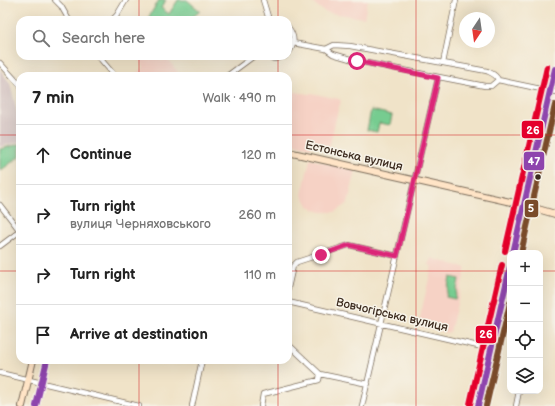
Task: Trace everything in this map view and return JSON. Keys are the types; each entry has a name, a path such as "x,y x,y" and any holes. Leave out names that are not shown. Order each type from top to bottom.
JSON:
{"street":[{"path":"55,0 61,6 67,16"},
{"path":"116,16 126,0"},
{"path":"263,0 268,16"},
{"path":"443,63 456,0"},
{"path":"292,33 294,43 292,46"},
{"path":"294,43 326,49 333,54 357,61 438,78 485,86 491,86 498,80"},
{"path":"326,49 334,45 350,46 486,71 493,73 498,80 552,92"},
{"path":"101,60 112,72"},
{"path":"232,72 249,60"},
{"path":"0,62 16,80"},
{"path":"514,250 552,92 555,69"},
{"path":"362,406 438,78"},
{"name":"Естонська вулиця","path":"292,153 555,214"},
{"path":"0,205 16,226"},
{"path":"0,246 16,234"},
{"path":"292,270 293,266 297,262 349,245 397,256"},
{"path":"478,406 507,280"},
{"name":"Вовчогірська вулиця","path":"292,303 491,349"},
{"path":"292,348 320,374 368,384"},
{"path":"22,406 32,364"},
{"path":"36,406 46,364"},
{"path":"192,406 201,364"},
{"path":"0,373 139,406"},
{"path":"261,406 264,394 319,380 320,374"},
{"path":"516,406 518,394"}],"shaded area":[{"path":"309,0 368,0 364,18 325,12"},
{"path":"139,60 169,60 178,72 138,72 144,67"},
{"path":"0,69 10,83 16,108 16,143 0,147"},
{"path":"292,92 311,93 339,99 341,101 329,148 312,144 311,148 292,144"},
{"path":"310,159 356,170 348,203 335,212 321,212 309,207 302,195"},
{"path":"431,258 466,268 450,332 448,333 418,326 432,266 429,265"}],"green space":[{"path":"159,0 166,0 161,8 169,14 178,0 187,0 200,11 194,16 149,16"},
{"path":"371,110 392,115 390,125 379,123 377,132 367,130"},
{"path":"16,145 16,159 0,171 0,149"},
{"path":"450,277 459,279 455,299 446,297"}],"transit line":[{"name":"26","path":"505,251 547,67"},
{"name":"47","path":"514,250 555,69"},
{"name":"5","path":"522,250 555,105"},
{"name":"26","path":"470,404 502,265"},
{"name":"47","path":"478,406 507,280"},
{"name":"5","path":"486,406 507,316"},
{"name":"47","path":"36,406 46,364"}],"route":[{"path":"321,255 349,245 397,256 438,78 357,61"}]}
